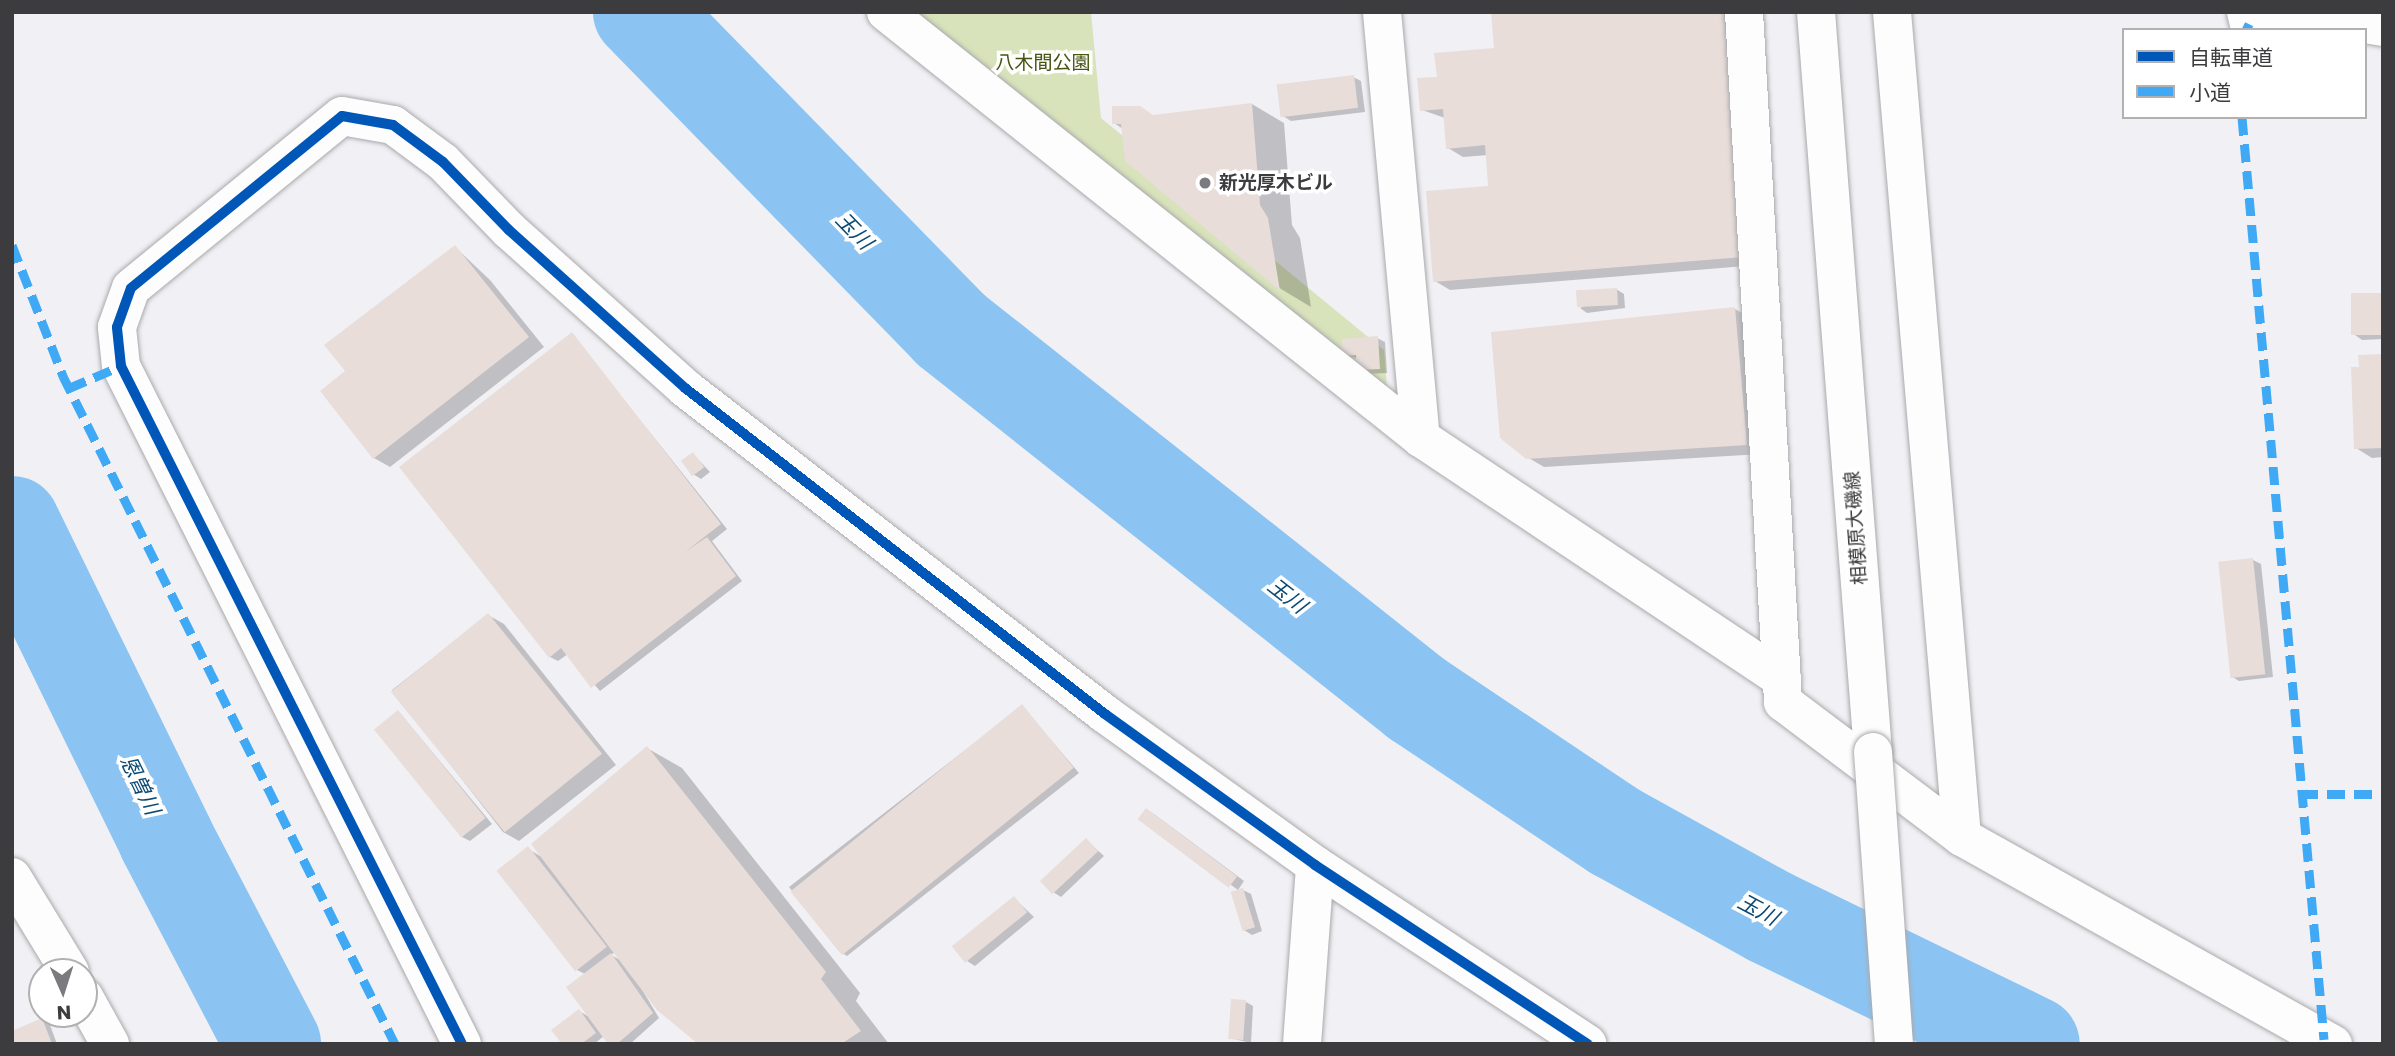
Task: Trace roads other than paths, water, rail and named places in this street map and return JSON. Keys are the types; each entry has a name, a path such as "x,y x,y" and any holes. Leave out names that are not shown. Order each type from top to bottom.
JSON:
{"street":[{"path":"887,12 1421,438 1782,679"},
{"path":"1382,12 1421,438"},
{"path":"1744,12 1783,702 1962,837 2333,1044"},
{"name":"相模原大磯線","path":"1816,12 1894,1044"},
{"path":"1892,12 1962,837"},
{"path":"2246,12 2249,24 2336,19 2383,27"},
{"path":"462,1044 121,366 117,327 131,288 342,116 393,125 443,162 509,230 685,388 1105,714 1315,864 1587,1044"},
{"path":"1302,1044 1315,864"},
{"path":"12,877 61,958"},
{"path":"98,1022 110,1044"}],"waterway":[{"name":"玉川","path":"641,12 950,329 1417,699 1616,832 1770,917 2032,1044"},
{"name":"恩曽川","path":"12,524 166,839 273,1044"}],"place":[{"name":"新光厚木ビル","path":"1205,183"}],"park label":[{"name":"八木間公園","path":"1043,63"}]}
